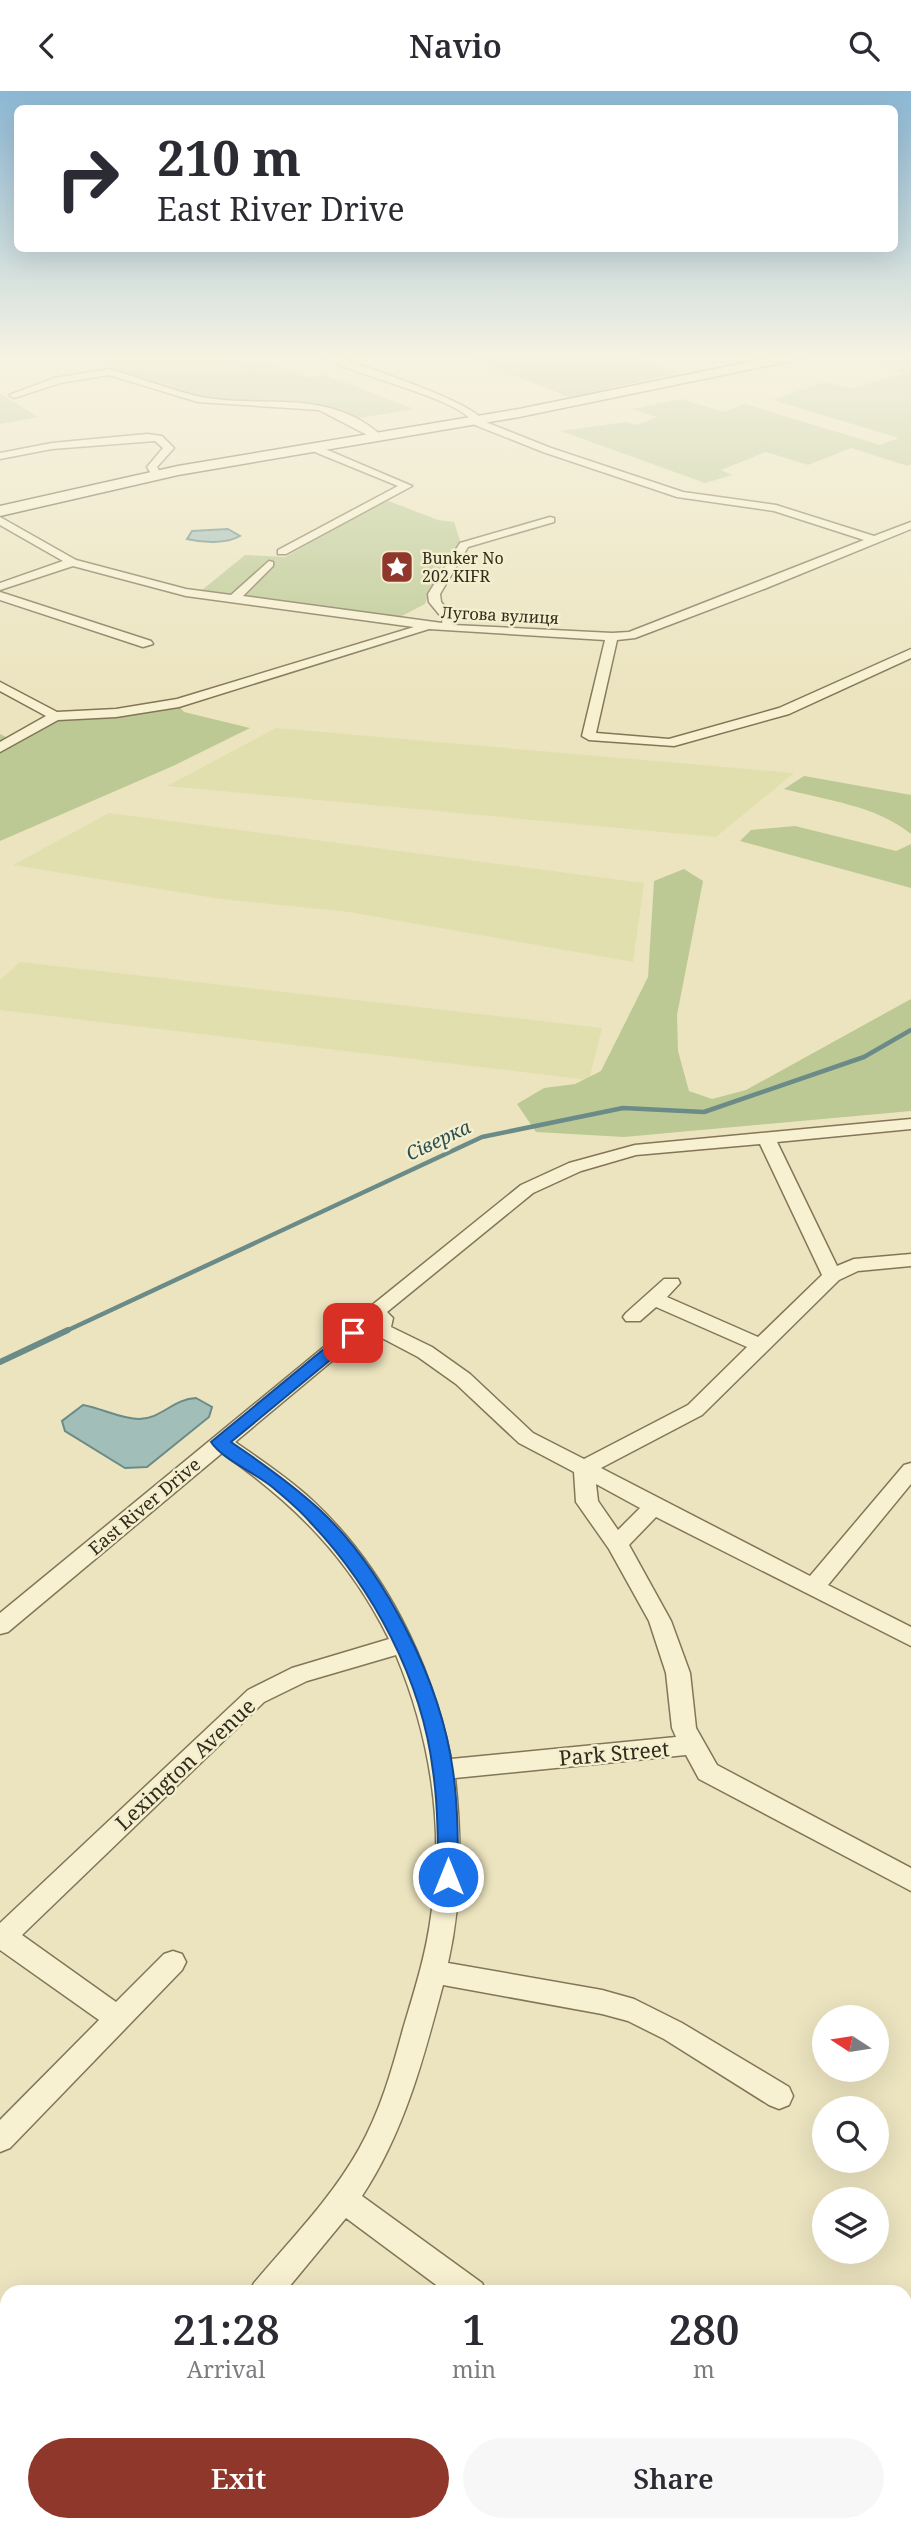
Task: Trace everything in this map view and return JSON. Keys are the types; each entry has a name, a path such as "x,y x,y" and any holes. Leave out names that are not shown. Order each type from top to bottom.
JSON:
{"street":[{"path":"153,469 157,475"},
{"path":"0,511 54,496 192,469"},
{"path":"282,552 407,486 365,469"},
{"path":"605,469 681,495 776,509 874,540"},
{"name":"Лугова вулиця","path":"0,520 72,562 186,592 427,626 612,637 631,635 911,526"},
{"path":"446,628 449,619 435,602 434,594 445,571 464,545 550,520"},
{"path":"0,587 72,562"},
{"path":"233,599 269,564"},
{"path":"0,596 147,644"},
{"path":"0,748 55,716 116,713 179,703 427,626"},
{"path":"612,637 589,736 668,743 784,711 911,653"},
{"path":"0,686 55,716"},
{"path":"911,1124 635,1150 575,1167 527,1189 377,1321 463,1379 526,1439 653,1507 911,1637"},
{"path":"766,1138 832,1276"},
{"path":"584,1468 695,1410 832,1276 854,1265 911,1260"},
{"path":"633,1317 671,1283"},
{"path":"653,1298 761,1346"},
{"name":"Еаst Rіvеr Drive","path":"0,1626 353,1333 346,1327 348,1319 361,1312 377,1321"},
{"path":"220,1442 277,1482 316,1516 353,1559 377,1595 427,1701 443,1769 448,1826 448,1877 434,1972 398,2094 368,2159 343,2199 271,2285"},
{"path":"584,1468 587,1502 617,1544 660,1621 678,1672 684,1728 692,1745"},
{"path":"813,1588 911,1470"},
{"path":"617,1544 653,1507"},
{"name":"Lexington Avenue","path":"1,1938 256,1696 300,1674 402,1644"},
{"name":"Park Street","path":"443,1769 692,1745 708,1772 911,1880"},
{"path":"1,1938 117,2018"},
{"path":"0,2139 173,1962"},
{"path":"434,1972 601,2002 634,2011 673,2031 779,2097"},
{"path":"343,2199 461,2285"}],"shaded area":[{"path":"276,728 794,773 716,837 167,786"},
{"path":"109,813 644,883 633,962 349,912 221,899 13,865"},
{"path":"20,962 602,1028 589,1080 0,1010 0,980"}],"green space":[{"path":"666,469 724,469 721,470 732,475 705,483"},
{"path":"386,500 438,520 454,522 461,544 438,571 425,604 398,618 202,590 245,555 285,557"},
{"path":"179,706 184,712 250,728 173,766 0,841 0,734 12,740 55,716"},
{"path":"804,776 911,795 911,834 898,824 867,810 784,789"},
{"path":"795,826 896,851 911,844 911,888 740,841 751,830"},
{"path":"684,869 703,881 677,1015 678,1051 689,1091 712,1099 746,1090 911,999 911,1111 624,1137 536,1132 517,1104 544,1088 575,1084 601,1071 648,977 654,881"}],"water":[{"path":"228,529 240,536 214,542 187,539 192,531"},
{"path":"196,1398 212,1407 209,1417 147,1467 125,1468 65,1431 62,1421 83,1405 139,1419 154,1416 180,1402"}],"waterway":[{"name":"Сіверка","path":"64,1332 482,1137 623,1108 704,1112 864,1057 911,1030"},
{"name":"Сіверка","path":"0,1362 68,1330"}],"place":[{"name":"Bunker No 202 KIFR","path":"397,567"}],"route":[{"path":"353,1333 220,1442 277,1482 316,1516 353,1559 377,1595 427,1701 443,1769 448,1826 448,1877"}]}
